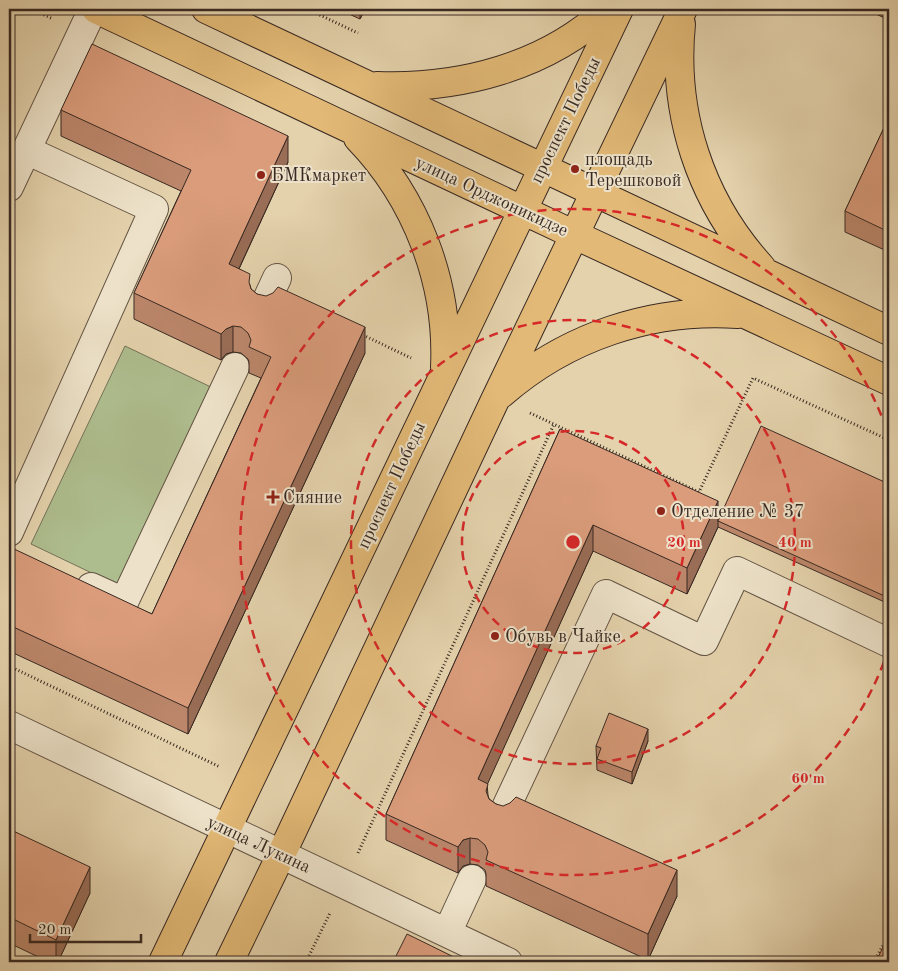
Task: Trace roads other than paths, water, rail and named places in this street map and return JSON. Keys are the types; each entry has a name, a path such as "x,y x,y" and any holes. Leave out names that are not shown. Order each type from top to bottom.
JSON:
{"main road":[{"name":"улица Орджоникидзе","path":"94,9 889,381"},
{"path":"368,86 431,85 462,81 493,73 523,62 552,48 579,32 608,9"},
{"name":"проспект Победы","path":"164,962 618,9"},
{"path":"229,962 682,9"},
{"path":"682,9 679,73 682,105 696,159 711,196 728,224 746,250 768,274"},
{"path":"217,11 368,86 889,331"},
{"path":"348,128 371,151 390,176 421,232 432,262 439,293 444,325 444,373"},
{"path":"496,398 532,369 556,354 608,331 636,322 693,314 750,315"}],"street":[{"path":"9,187 94,9"},
{"path":"12,544 154,210 26,150"},
{"path":"264,306 277,278"},
{"path":"70,577 124,602 235,367"},
{"path":"514,806 606,594 704,640 737,571 889,643"},
{"name":"улица Лукина","path":"9,726 508,962"},
{"path":"447,933 472,879"}],"place":[{"name":"площадь Терешковой","path":"575,169"},
{"name":"БМКмаркет","path":"261,175"},
{"name":"Сияние","path":"273,497"},
{"name":"Отделение № 37","path":"661,511"},
{"name":"Обувь в Чайке","path":"495,636"}]}
